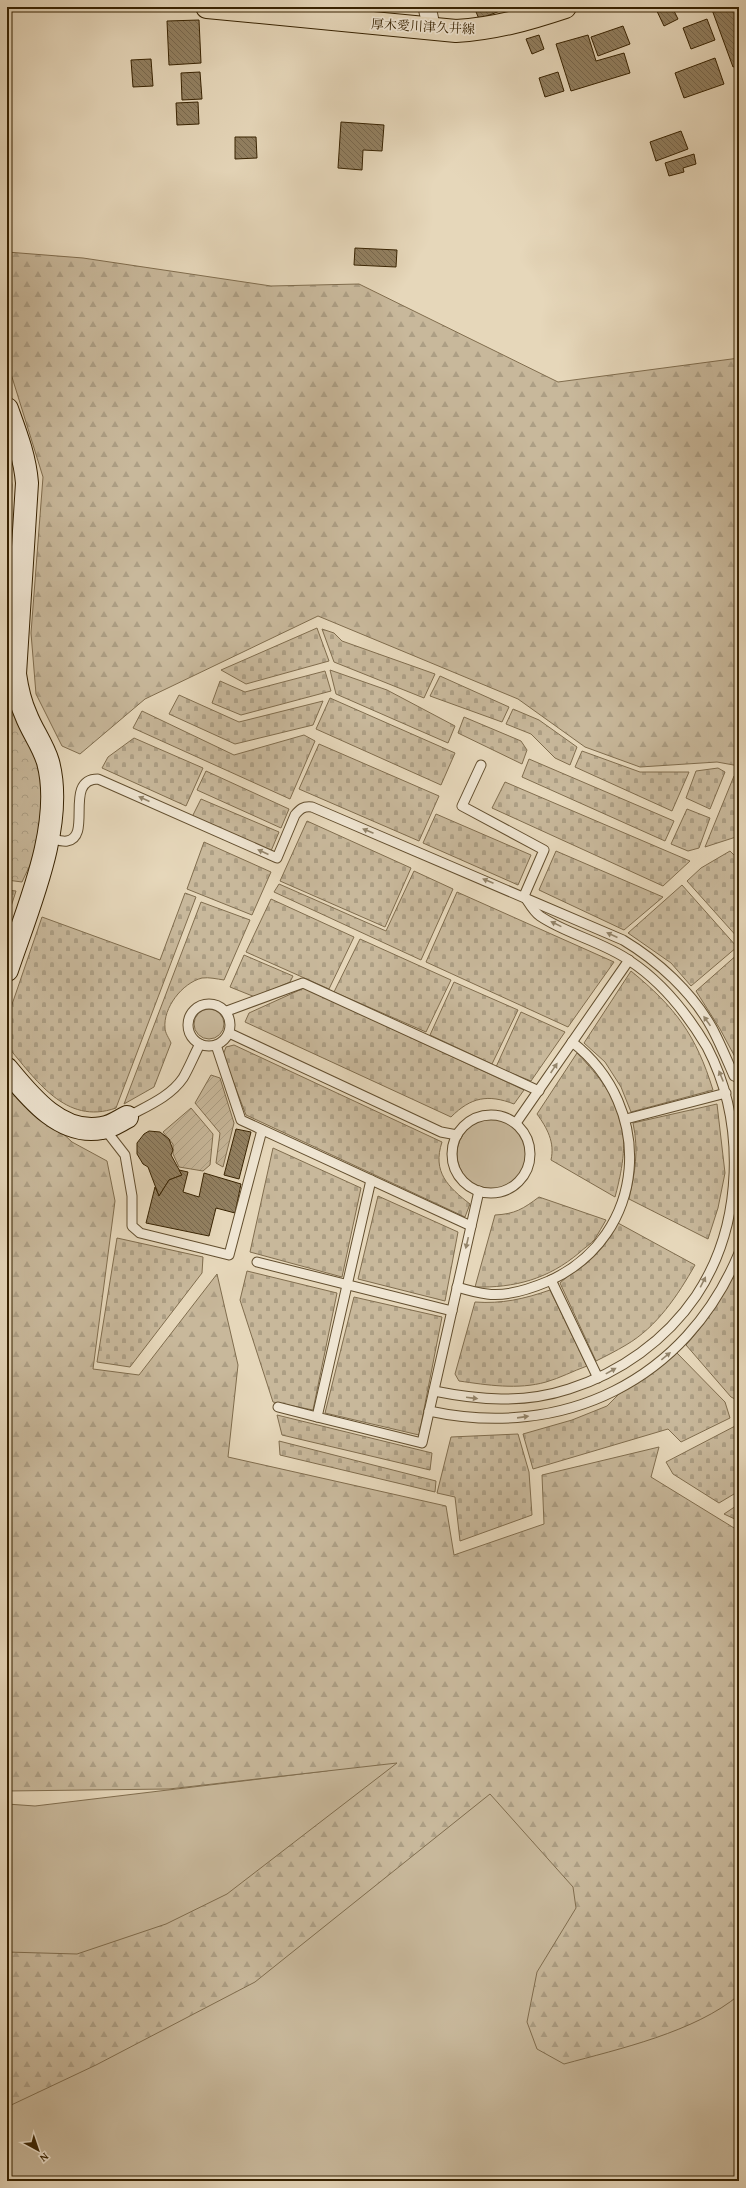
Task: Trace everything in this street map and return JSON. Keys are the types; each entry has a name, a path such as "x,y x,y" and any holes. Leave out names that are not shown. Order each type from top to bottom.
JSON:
{"main road":[{"name":"厚木愛川津久井線","path":"207,7 432,30 477,30 515,23 565,7"}],"street":[{"path":"427,7 432,30"},
{"path":"7,409 21,446 26,465 15,674 19,697 48,761 52,789 49,838 7,970"},
{"path":"7,1069 26,1092 54,1117 82,1128 104,1128 127,1117"}],"lane":[{"path":"481,765 462,806 544,850 524,896"},
{"path":"49,838 68,841 74,838 78,832 81,792 84,784 91,779 98,779 277,858 295,815 305,806 312,807 524,896 623,940 648,955 695,1003 711,1027 734,1076 739,1078"},
{"path":"434,1391 472,1398 504,1400 536,1397 568,1390 598,1378 627,1362 648,1347 676,1321 696,1295 715,1258 725,1233 733,1206 737,1174 736,1141 731,1109 708,1049 691,1022 654,981 629,960 539,916 524,896"},
{"path":"516,1123 629,960"},
{"path":"227,1012 304,983 539,1091"},
{"path":"207,1003 218,1004 227,1012 231,1022 229,1033 224,1040 216,1045 208,1046 200,1044 191,1037 187,1027 189,1015 196,1007 207,1003"},
{"path":"229,1033 442,1132 457,1135"},
{"path":"457,1287 488,1294 513,1293 551,1280 582,1260 600,1241 618,1212 630,1170 630,1144 626,1119 617,1095 604,1073 587,1053 572,1042"},
{"path":"127,1117 156,1102 175,1087 183,1078 200,1044"},
{"path":"216,1045 240,1120 471,1226"},
{"path":"626,1119 726,1094"},
{"path":"484,1115 507,1117 523,1130 529,1144 531,1158 528,1168 517,1184 508,1190 489,1193 479,1192 470,1188 457,1173 452,1154 457,1135 473,1119 484,1115"},
{"path":"104,1128 124,1155 132,1196 132,1221 136,1230 140,1233 229,1255 262,1130"},
{"path":"317,1417 371,1180"},
{"path":"278,1407 422,1443 479,1192"},
{"path":"429,1411 458,1417 506,1420 552,1413 598,1399 640,1377 678,1346 708,1312 739,1253"},
{"path":"257,1262 452,1311"},
{"path":"551,1280 598,1378"}],"green space":[{"path":"7,252 83,258 271,286 359,284 558,382 739,358 739,766 717,762 640,767 585,747 518,699 318,616 145,699 80,754 62,746 36,694 31,633 43,477 7,361"},
{"path":"7,452 12,485 7,582"},
{"path":"317,628 329,661 246,684 221,670"},
{"path":"322,629 334,633 342,641 435,674 424,698 334,662"},
{"path":"7,670 40,772 43,798 39,846 22,882 7,880"},
{"path":"330,670 387,690 455,726 448,743 336,694"},
{"path":"325,671 331,691 241,715 212,703 220,681 245,692"},
{"path":"440,676 509,707 502,722 430,696"},
{"path":"179,695 239,722 323,701 313,725 235,744 169,714"},
{"path":"330,698 455,753 441,785 316,729"},
{"path":"513,709 539,720 577,747 570,765 555,758 531,734 506,724"},
{"path":"142,711 234,755 304,735 315,741 290,799 133,728"},
{"path":"464,717 521,741 527,750 522,764 458,733"},
{"path":"134,738 203,768 186,806 102,768 108,757"},
{"path":"319,744 439,796 419,841 299,789"},
{"path":"582,751 640,772 689,772 672,811 575,767"},
{"path":"529,759 674,821 665,841 522,777"},
{"path":"718,768 725,772 710,809 686,798 696,771"},
{"path":"206,771 289,809 281,828 197,790"},
{"path":"734,776 739,778 739,836 705,847"},
{"path":"505,782 690,861 663,886 492,808"},
{"path":"201,799 279,832 271,851 192,817"},
{"path":"687,809 710,818 699,848 688,851 671,844"},
{"path":"436,814 531,855 518,885 423,843"},
{"path":"307,821 411,868 385,927 280,881"},
{"path":"204,842 271,872 252,915 187,889"},
{"path":"556,851 663,897 624,930 539,890"},
{"path":"730,851 739,860 739,939 687,881 701,868"},
{"path":"414,871 453,889 421,960 274,892 279,884 386,931"},
{"path":"682,885 737,947 691,986 671,963 628,933"},
{"path":"7,890 16,891 7,919"},
{"path":"457,892 614,962 568,1027 426,962"},
{"path":"185,893 196,897 116,1108 98,1112 82,1111 67,1105 53,1096 41,1085 7,1046 7,1019 42,917 160,960"},
{"path":"271,899 354,937 329,989 246,952"},
{"path":"201,902 250,920 224,980 202,978 188,985 175,997 167,1012 165,1020 166,1034 171,1043 154,1087 124,1104"},
{"path":"360,939 451,980 426,1032 334,992"},
{"path":"739,953 739,1056 735,1057 720,1029 696,991"},
{"path":"244,955 293,976 290,982 255,997 230,987"},
{"path":"631,971 660,997 682,1024 699,1053 713,1090 631,1112 621,1087 605,1062 584,1043"},
{"path":"454,982 518,1010 492,1064 430,1035"},
{"path":"304,988 524,1090 514,1104 496,1099 480,1099 466,1105 451,1117 245,1022 249,1013"},
{"path":"209,1009 220,1013 224,1024 220,1035 209,1039 198,1035 194,1024 198,1013"},
{"path":"521,1012 565,1032 531,1081 496,1067"},
{"path":"234,1045 442,1142 439,1153 441,1170 449,1185 470,1204 465,1217 246,1115 223,1055 226,1047"},
{"path":"577,1053 605,1087 614,1103 620,1119 623,1135 623,1154 615,1197 551,1160 551,1141 537,1114"},
{"path":"211,1075 220,1078 234,1123 223,1167 216,1163 220,1133 195,1103"},
{"path":"7,1081 72,1142 107,1161 115,1201 93,1369 139,1375 217,1274 238,1365 228,1457 446,1506 454,1555 544,1524 542,1475 659,1447 651,1477 739,1531 739,1995 721,2008 679,2029 656,2038 564,2064 537,2049 527,2022 537,1972 576,1908 573,1887 490,1794 255,1982 96,2065 7,2107 7,1952 77,1954 166,1924 227,1894 397,1763 169,1789 7,1791"},
{"path":"717,1104 725,1173 718,1208 708,1239 629,1199 636,1161 636,1143 633,1123"},
{"path":"191,1108 213,1134 210,1165 203,1171 179,1167 173,1154 173,1144 163,1132"},
{"path":"492,1119 511,1125 521,1135 527,1154 521,1173 511,1183 492,1189 473,1183 463,1173 457,1154 463,1135 473,1125"},
{"path":"273,1148 361,1188 342,1277 250,1252"},
{"path":"378,1196 458,1232 445,1301 358,1279"},
{"path":"539,1197 606,1220 593,1241 567,1262 555,1269 517,1284 475,1287 495,1215 518,1210"},
{"path":"618,1223 695,1265 674,1299 657,1320 637,1338 596,1361 560,1283 600,1248"},
{"path":"117,1238 203,1257 202,1273 130,1367 97,1362"},
{"path":"738,1266 739,1401 731,1397 686,1345 715,1307"},
{"path":"247,1271 337,1293 313,1410 273,1402 240,1300"},
{"path":"550,1290 587,1366 551,1380 525,1386 502,1386 459,1381 455,1374 475,1302 513,1300"},
{"path":"354,1297 442,1317 419,1435 325,1413"},
{"path":"677,1353 725,1402 730,1418 681,1442 668,1429 533,1469 523,1434 572,1420 607,1406 619,1394 651,1374"},
{"path":"277,1415 432,1453 430,1470 282,1435"},
{"path":"739,1424 739,1491 719,1503 673,1474 666,1462"},
{"path":"518,1434 529,1472 532,1515 460,1541 455,1497 437,1493 451,1437"},
{"path":"279,1441 436,1481 435,1492 280,1455"},
{"path":"739,1504 739,1521 724,1514"},
{"path":"739,1677 739,2181 7,2181 7,1804 35,1806 326,1771"}],"building":[{"path":"474,7 498,7 500,11 479,19"},
{"path":"506,7 526,7 527,8 507,13"},
{"path":"655,7 672,7 678,19 664,26"},
{"path":"711,7 739,7 739,65 733,67"},
{"path":"707,19 715,40 691,49 683,28"},
{"path":"199,20 201,63 169,65 167,21"},
{"path":"623,26 630,44 598,56 591,37"},
{"path":"539,35 544,49 532,54 526,39"},
{"path":"588,35 596,61 624,53 630,73 571,91 556,44"},
{"path":"715,58 724,84 684,98 675,73"},
{"path":"151,59 153,86 133,87 131,60"},
{"path":"200,72 202,99 182,100 181,73"},
{"path":"558,72 564,91 545,97 539,78"},
{"path":"198,102 199,124 177,125 176,103"},
{"path":"341,122 384,125 382,151 363,150 362,170 338,168"},
{"path":"681,131 688,149 656,161 650,142"},
{"path":"235,137 256,137 257,158 235,159"},
{"path":"694,154 696,164 683,168 684,172 669,176 665,163"},
{"path":"355,248 397,250 396,267 354,265"},
{"path":"236,1129 251,1132 239,1179 224,1175"},
{"path":"149,1131 160,1132 169,1139 173,1150 171,1155 182,1175 169,1180 159,1196 148,1167 143,1164 137,1154 137,1143 144,1134"},
{"path":"179,1170 188,1172 183,1192 199,1197 204,1173 241,1184 235,1213 216,1208 209,1236 146,1223 155,1187 159,1196 169,1180 182,1175"}]}
